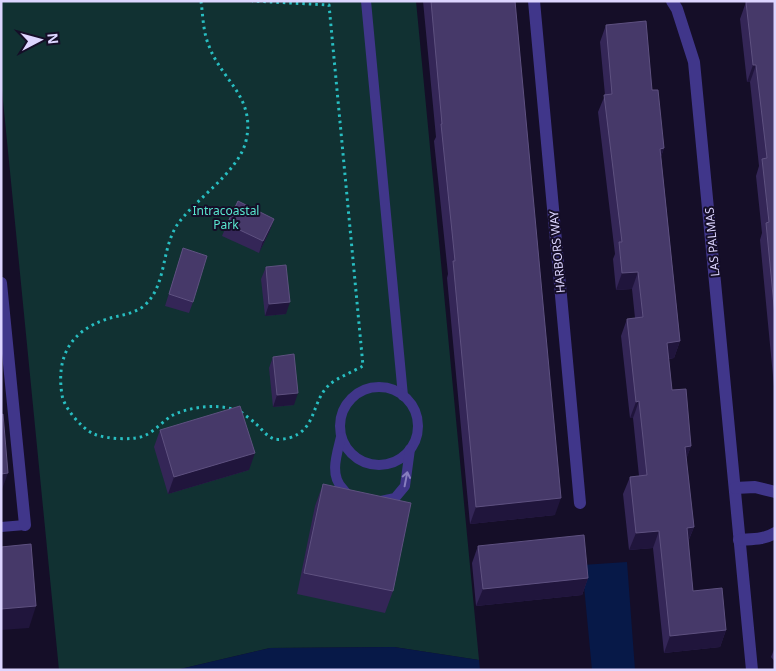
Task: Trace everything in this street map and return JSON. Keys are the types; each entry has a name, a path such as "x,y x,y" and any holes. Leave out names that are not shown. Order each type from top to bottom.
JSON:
{"street":[{"name":"HARBORS WAY","path":"534,1 580,504"},
{"name":"LAS PALMAS","path":"672,1 677,9 694,62 752,670"},
{"path":"1,283 24,525"},
{"path":"735,488 755,487 775,492"},
{"path":"739,540 758,539 775,533"}],"lane":[{"path":"366,1 403,396"},
{"path":"375,387 391,390 403,396 412,406 418,428 416,439 410,449 403,457 383,465 372,465 361,461 345,446 341,436 342,414 347,404 354,396 364,390 375,387"},
{"path":"341,436 335,464 336,482 348,495 378,502 395,498 406,486 410,449"},
{"path":"1,527 24,525"}],"path":[{"path":"201,1 204,29 209,47 240,95 245,110 246,141 239,157 178,224 171,236 160,281 145,305 135,312 94,324 75,338 66,350 61,364 62,398 72,415 82,426 94,434 112,438 131,439 144,436 172,416 183,411 213,407 228,408 240,412 256,424 264,433 274,439 284,439 303,432 310,422 319,400 330,384 363,366 328,4 252,1"}],"green space":[{"name":"Intracoastal Park","path":"1,1 416,1 479,660 394,647 270,648 176,670 59,670 1,80"}],"water":[{"path":"627,562 635,670 592,670 582,565"},
{"path":"394,647 479,660 480,670 176,670 270,648"}],"building":[{"path":"431,1 515,1 561,498 476,507"},
{"path":"775,1 775,316 766,223 769,222 762,159 767,158 756,65 753,65 746,2"},
{"path":"646,21 652,90 658,90 664,148 660,149 680,341 667,343 672,390 686,389 691,446 685,447 694,527 687,528 693,591 722,588 726,630 670,636 659,531 636,533 630,477 647,475 639,401 636,402 627,319 643,317 638,272 622,273 619,242 622,242 604,95 612,94 606,25"},
{"path":"238,201 274,219 263,241 227,224"},
{"path":"183,248 207,256 193,302 169,294"},
{"path":"286,265 290,302 269,304 266,267"},
{"path":"294,354 298,393 277,395 273,357"},
{"path":"240,406 255,453 174,477 160,430"},
{"path":"3,414 8,473 1,474 1,415"},
{"path":"323,484 411,503 393,591 304,573"},
{"path":"584,535 588,578 483,589 478,546"},
{"path":"31,544 36,606 1,609 1,547"}]}
